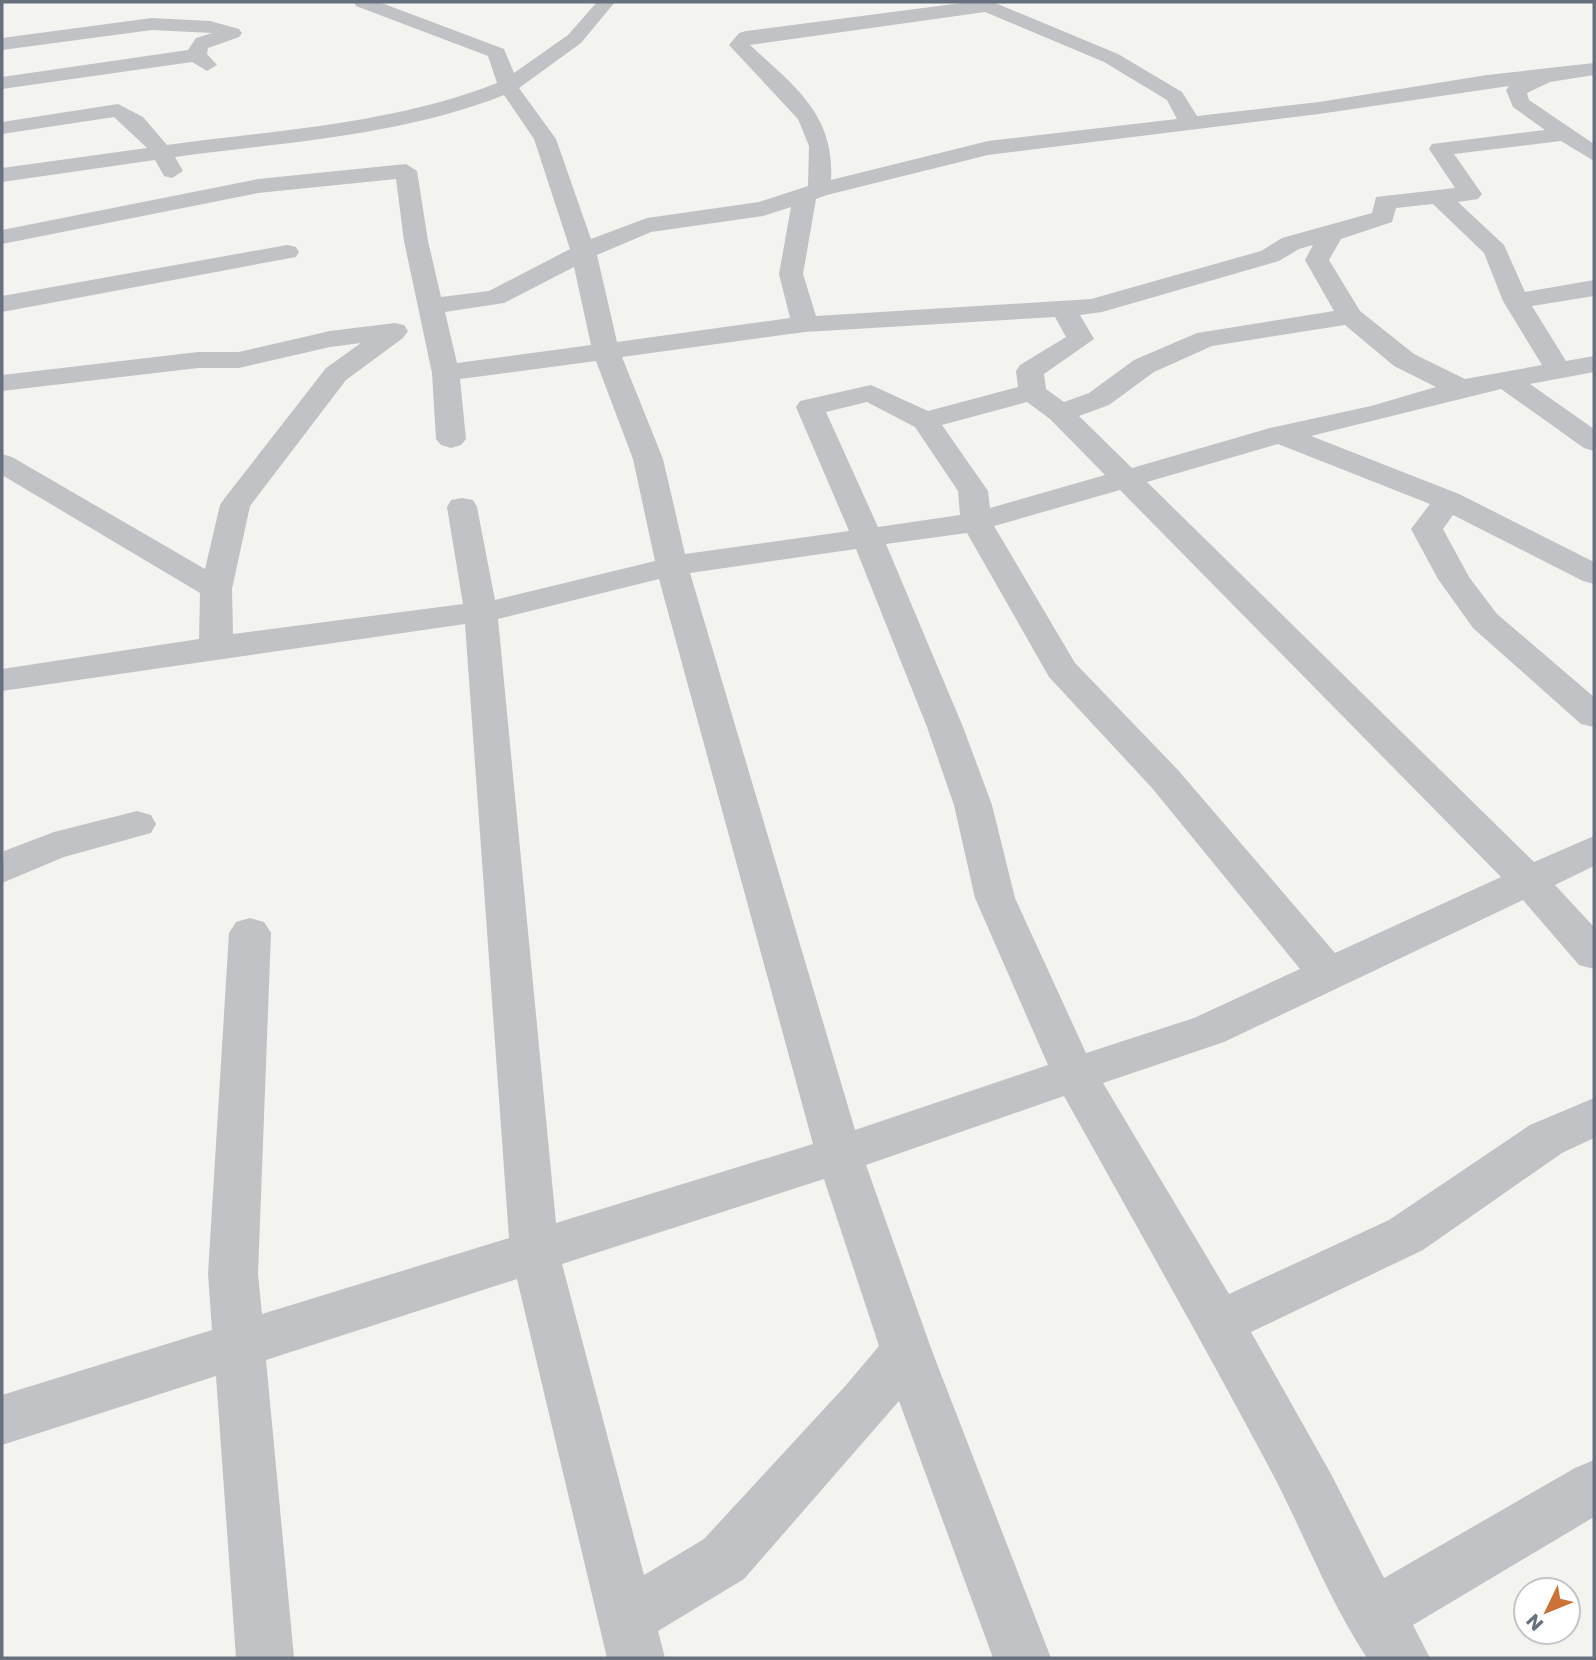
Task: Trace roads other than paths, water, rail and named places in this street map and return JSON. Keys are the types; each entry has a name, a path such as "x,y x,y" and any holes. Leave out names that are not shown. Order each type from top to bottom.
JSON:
{"street":[{"path":"363,2 497,53 508,86 545,139 584,254 606,351 648,459 671,566 839,1155 906,1351 1022,1658"},
{"path":"2,176 376,122 455,107 508,86 565,48 594,21 606,2"},
{"path":"805,324 791,274 812,192 820,146 813,125 782,88 739,45 746,37 981,4 1111,58 1175,96 1190,123"},
{"path":"2,44 160,23 214,28 232,33 203,42 198,47 202,60 84,71 2,83"},
{"path":"216,647 216,589 235,505 336,374 395,331 433,314 495,298 615,236 647,225 763,209 812,192 988,148 1319,108 1487,80 1545,77 1594,69"},
{"path":"84,71 118,110 133,118 163,154 172,171 178,204"},
{"path":"1545,77 1516,90 1520,103 1594,154"},
{"path":"2,128 118,110"},
{"path":"446,373 805,324 1093,307 1270,256 1291,243 1332,234 1384,217 1384,202 1470,194 1440,149 1567,134"},
{"path":"2,237 258,186 406,171 416,241 446,373 451,439"},
{"path":"1439,197 1496,250 1517,301 1558,369"},
{"path":"1332,234 1317,260 1350,316 1404,360 1461,388"},
{"path":"2,304 287,252"},
{"path":"1517,301 1594,288"},
{"path":"1063,308 1081,339 1030,371 1032,391 1060,413 1122,478 1529,881 1594,954"},
{"path":"1060,413 1098,398 1144,366 1206,339 1350,316"},
{"path":"2,383 198,359 239,359 330,339 395,331"},
{"path":"2,680 216,647 481,612 671,566 976,522 1280,434 1377,413 1461,388 1594,364"},
{"path":"1505,379 1594,442"},
{"path":"925,421 1032,391"},
{"path":"1330,976 1165,779 1061,668 976,522 973,491 925,421 871,393 810,407 867,536 950,740 973,805 995,898 1074,1074 1219,1324 1387,1637 1594,1487"},
{"path":"1280,434 1448,500 1594,574"},
{"path":"2,463 216,589"},
{"path":"1448,500 1427,529 1454,579 1485,621 1594,716"},
{"path":"462,507 481,612 534,1249 632,1637 724,1559 866,1402 906,1351"},
{"path":"2,869 23,856 55,845 137,824"},
{"path":"2,1420 534,1249 839,1155 1209,1030 1330,976 1594,850"},
{"path":"250,933 233,1274 265,1658"},
{"path":"1219,1324 1406,1235 1546,1139 1594,1117"}]}
